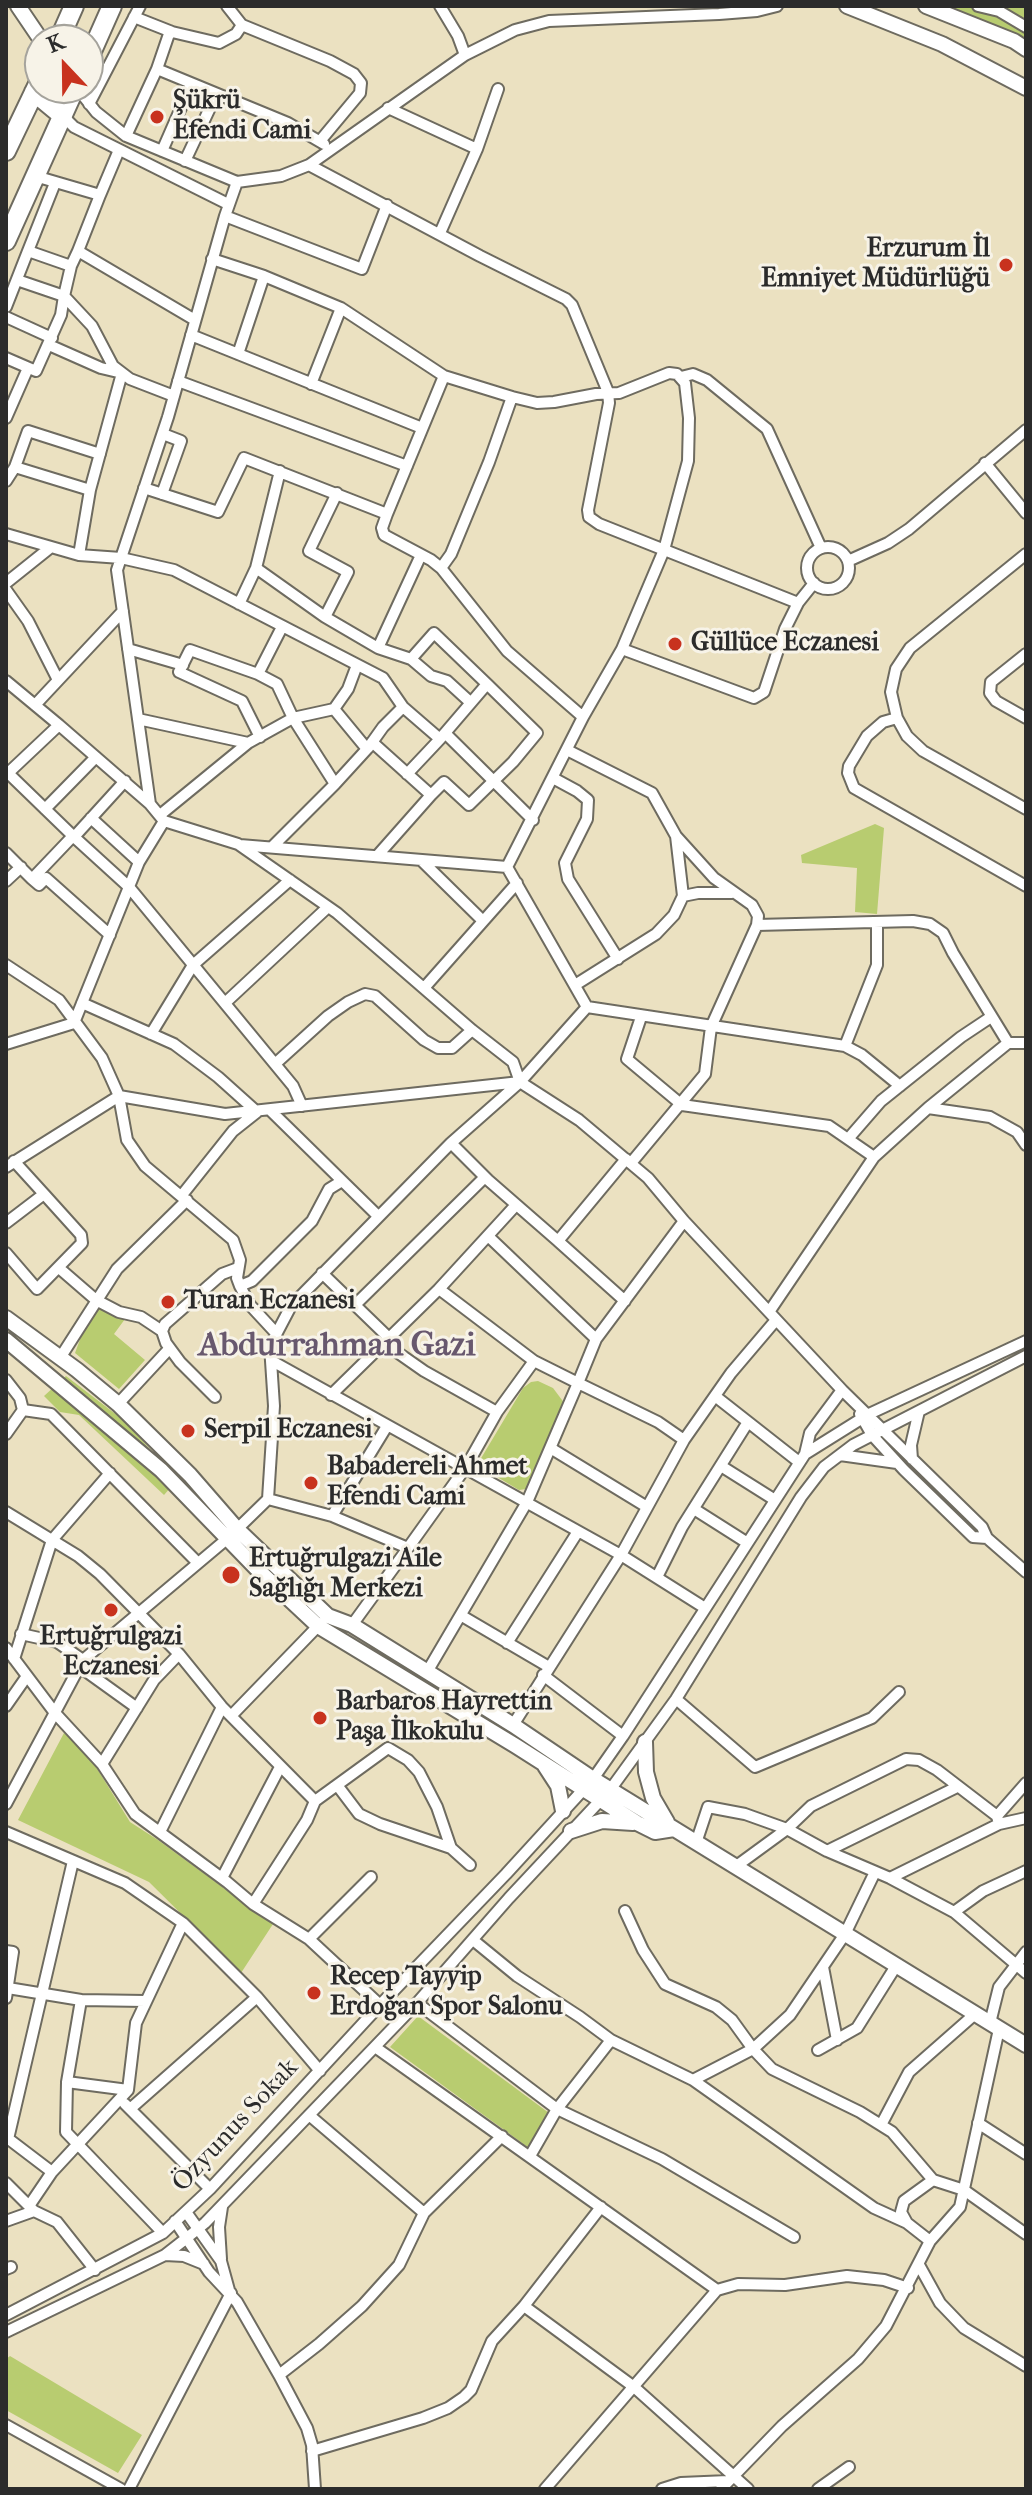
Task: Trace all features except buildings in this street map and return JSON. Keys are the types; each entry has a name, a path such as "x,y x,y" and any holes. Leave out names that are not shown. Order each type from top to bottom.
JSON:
{"highway":[{"path":"6,151 28,104"},
{"path":"53,104 63,116"},
{"path":"6,241 69,104"}],"street":[{"path":"18,6 30,24"},
{"path":"104,75 140,6"},
{"path":"227,6 242,25 330,61 354,74 361,83 360,93 320,141"},
{"path":"440,6 465,55"},
{"path":"89,104 126,136 237,182 281,176 309,165 465,55 515,30 549,21 719,14 777,6"},
{"path":"847,6 942,44 1026,88"},
{"path":"926,6 1014,41 1026,49"},
{"path":"978,6 1002,8 1026,27"},
{"path":"134,17 170,31 219,43 236,34 242,25"},
{"path":"126,136 157,69 170,31"},
{"path":"157,69 288,123 332,150"},
{"path":"162,151 191,85"},
{"path":"440,233 477,149 498,89"},
{"path":"185,161 216,95"},
{"path":"388,108 477,149"},
{"path":"63,116 74,127 228,204"},
{"path":"6,358 36,371 61,315 71,266 119,150"},
{"path":"309,165 566,299 572,305 608,392 606,421 587,514 599,524 798,603"},
{"path":"35,176 100,195"},
{"path":"150,804 117,570 163,434 228,204 237,182"},
{"path":"6,307 55,183"},
{"path":"225,216 362,269 387,205"},
{"path":"28,251 71,266"},
{"path":"78,251 195,320"},
{"path":"212,259 264,276 341,308 444,376 512,397 537,403 619,393 669,373 681,377 693,374 707,380 767,429 821,548"},
{"path":"238,354 264,276"},
{"path":"17,280 64,296 92,326 113,366 130,379 174,396"},
{"path":"311,384 341,308"},
{"path":"6,317 101,368 122,373"},
{"path":"191,335 422,428"},
{"path":"6,418 10,398 28,368"},
{"path":"79,555 90,490 122,373"},
{"path":"444,376 387,514 382,528 386,538 441,568 507,651 583,717"},
{"path":"507,867 583,717 622,649 664,550 681,494 689,453 688,398 681,377"},
{"path":"178,381 407,466"},
{"path":"441,568 451,554 512,397"},
{"path":"848,561 888,543 909,529 1026,430"},
{"path":"6,481 15,467 28,431 100,454"},
{"path":"162,494 181,441 163,434"},
{"path":"144,488 218,512 244,458 387,514"},
{"path":"985,463 1026,513"},
{"path":"15,467 90,490"},
{"path":"239,604 256,568 280,471"},
{"path":"325,617 348,572 309,551 337,493"},
{"path":"6,534 79,555 121,558 174,570 383,678 403,707 442,736 533,820"},
{"path":"6,583 51,547"},
{"path":"821,548 834,548 848,561 848,574 840,585 827,589 810,578 807,566 812,555 821,548"},
{"path":"1026,554 910,648 896,669 891,692 897,718 907,736 923,751 1026,809"},
{"path":"378,648 421,555"},
{"path":"256,568 325,617 378,648 411,659 431,676 447,681 470,702"},
{"path":"622,649 754,698 764,692 785,629 798,603 814,583"},
{"path":"6,590 28,621 58,680"},
{"path":"35,705 123,611"},
{"path":"258,674 282,627"},
{"path":"377,856 444,782 469,805 537,733 434,633 411,659"},
{"path":"128,649 183,665"},
{"path":"260,737 242,701 179,672 190,650 277,684 293,718 335,784"},
{"path":"1026,654 991,682 990,693 996,701 1026,718"},
{"path":"74,1023 139,862 162,818 248,743 293,718 334,709 348,689 357,665"},
{"path":"407,774 487,684"},
{"path":"8,686 125,781 162,818 238,844 507,867"},
{"path":"272,847 335,784 403,707"},
{"path":"334,709 370,746 431,795"},
{"path":"897,718 883,722 867,736 849,766 848,773 854,788 1026,886"},
{"path":"138,719 248,743"},
{"path":"59,725 7,774 129,887 293,1086 302,1106"},
{"path":"558,1241 682,1105 705,1074 711,1027 757,925 758,916 752,905 714,878 676,836 652,793 567,750"},
{"path":"45,809 96,757"},
{"path":"553,778 588,800 587,819 565,863 568,879 618,959"},
{"path":"32,879 125,781"},
{"path":"91,818 139,862"},
{"path":"575,985 656,934 674,915 683,896 676,836"},
{"path":"238,844 328,907 513,1062 520,1082 579,1120 648,1178 684,1221 863,1413 982,1527 987,1538 1026,1572"},
{"path":"6,853 39,885 46,878 110,935"},
{"path":"421,860 483,921"},
{"path":"6,881 21,867"},
{"path":"507,867 587,1007"},
{"path":"151,1034 193,965 290,880"},
{"path":"424,988 517,883"},
{"path":"683,896 714,891 735,893"},
{"path":"225,1003 328,907"},
{"path":"757,925 913,921 930,924 943,933 1008,1043"},
{"path":"845,1046 877,965 877,922"},
{"path":"6,965 59,1000 102,1058 119,1096 127,1140 145,1166 233,1240 239,1254 237,1278 240,1286 256,1313 275,1332"},
{"path":"275,1064 328,1016 365,994 375,996 424,1040 438,1048 452,1048 472,1030"},
{"path":"82,1003 174,1044 257,1112"},
{"path":"587,1007 845,1046 862,1055 900,1086"},
{"path":"6,1804 82,1663 268,1499 274,1406 270,1346 291,1306 451,1143 520,1082 587,1007"},
{"path":"641,1017 627,1059 682,1105 829,1126 874,1157"},
{"path":"848,1139 872,1109 961,1037 991,1017"},
{"path":"6,1044 74,1023"},
{"path":"513,1725 621,1555 684,1440 772,1316 874,1157 1008,1043 1026,1043"},
{"path":"6,1253 37,1289 82,1243 81,1235 44,1194 10,1164 119,1096 225,1114 520,1082"},
{"path":"928,1108 990,1117 1017,1132 1026,1145"},
{"path":"270,1110 378,1216"},
{"path":"60,1358 117,1269 184,1198 233,1131 257,1112"},
{"path":"451,1143 625,1301"},
{"path":"356,1304 485,1177"},
{"path":"240,1286 252,1281 312,1221 324,1196 342,1181"},
{"path":"6,1223 44,1194"},
{"path":"331,1395 439,1289 516,1205"},
{"path":"427,1672 527,1502 596,1339 684,1221"},
{"path":"488,1236 596,1339"},
{"path":"59,1268 96,1300 119,1312 141,1317 162,1331 169,1349 215,1397"},
{"path":"162,1331 165,1324 222,1274 238,1268"},
{"path":"322,1273 356,1304 387,1340 424,1371 497,1412"},
{"path":"439,1289 534,1361 658,1422 684,1440"},
{"path":"6,1318 118,1404 190,1475 233,1533"},
{"path":"6,1340 233,1533 323,1621 542,1762 672,1828 1026,2045"},
{"path":"802,1458 863,1413 1026,1341"},
{"path":"118,1404 169,1349"},
{"path":"6,2332 165,2255 198,2229 417,2003 605,1794 645,1742 676,1699 801,1497 824,1467 872,1435 1026,1356"},
{"path":"272,1361 621,1555 705,1608"},
{"path":"352,1625 466,1467 497,1412 534,1361"},
{"path":"6,1380 20,1398 23,1410 6,1434"},
{"path":"320,2071 588,1784 623,1736 802,1458 810,1433 842,1390"},
{"path":"715,1396 802,1458"},
{"path":"23,1410 51,1414 198,1563"},
{"path":"912,1459 911,1445 919,1411"},
{"path":"863,1413 872,1435 897,1463 973,1537 987,1538"},
{"path":"657,1577 694,1509 748,1422"},
{"path":"332,1516 387,1426"},
{"path":"552,1449 647,1507"},
{"path":"840,1455 897,1463"},
{"path":"721,1466 775,1500"},
{"path":"14,1659 52,1540 110,1473"},
{"path":"268,1499 332,1516 408,1548"},
{"path":"694,1509 746,1542"},
{"path":"6,1512 100,1574 141,1613 222,1707 315,1801"},
{"path":"507,1643 577,1533"},
{"path":"462,1616 546,1671 623,1736"},
{"path":"323,1621 352,1625 513,1725 588,1784"},
{"path":"231,1716 323,1621"},
{"path":"21,1634 57,1642 137,1708"},
{"path":"6,1648 55,1713 102,1764 135,1814 253,1904 309,1939 380,2005"},
{"path":"102,1764 161,1670 179,1654"},
{"path":"6,1706 27,1676"},
{"path":"676,1699 755,1767 872,1718 899,1692"},
{"path":"160,1832 222,1707"},
{"path":"645,1742 646,1772 653,1798 672,1828"},
{"path":"253,1904 307,1820 315,1801 388,1748 408,1760 419,1772 437,1807 451,1848"},
{"path":"735,1867 787,1829 811,1806 906,1759 919,1760 928,1765 998,1820"},
{"path":"542,1762 558,1786 563,1811"},
{"path":"222,1878 280,1767"},
{"path":"998,1820 1026,1783"},
{"path":"337,1785 359,1814 451,1848 470,1865"},
{"path":"827,1851 957,1787"},
{"path":"605,1794 637,1823 655,1832 672,1828"},
{"path":"696,1843 708,1807 745,1814 787,1829 954,1912 1026,1973"},
{"path":"890,1878 998,1820 1026,1818"},
{"path":"571,1831 602,1821 637,1823"},
{"name":"Özyunus Sokak","path":"6,1832 125,1883 183,1923 257,1997 320,2071 210,2189 163,2233 6,2315"},
{"path":"52,2172 7,2138 73,1861"},
{"path":"954,1912 983,1891 1026,1871"},
{"path":"693,2080 753,2049 790,2015 845,1934 875,1872"},
{"path":"309,1939 371,1877"},
{"path":"625,1911 643,1950 665,1984 716,2007 732,2020 772,2069 860,2112 892,2132 933,2180 964,2190 1026,2234"},
{"path":"6,2221 32,2208 52,2172 128,2090 136,2023 183,1923"},
{"path":"473,1940 517,1976 611,2040 693,2080 874,2208 907,2223 930,2241"},
{"path":"6,1951 13,1952 7,1993 81,2000 145,2001"},
{"path":"727,2482 858,2359 886,2326 930,2241 960,2207 978,2123 999,1987 1026,1952"},
{"path":"818,2050 857,2028 896,1966"},
{"path":"823,1967 837,2040"},
{"path":"130,2109 257,1997"},
{"path":"81,2000 67,2082 66,2132 163,2233"},
{"path":"417,2003 557,2109 662,2159 794,2237"},
{"path":"881,2125 909,2072 975,2014"},
{"path":"530,2156 557,2109 611,2040"},
{"path":"375,2047 717,2290"},
{"path":"67,2082 128,2090"},
{"path":"121,2100 210,2189"},
{"path":"309,2115 424,2213"},
{"path":"978,2123 1026,2154"},
{"path":"279,2375 362,2306 399,2265 424,2213 502,2136"},
{"path":"907,2223 901,2212 904,2201 933,2180"},
{"path":"6,2183 32,2208 57,2222 95,2270"},
{"path":"129,2489 230,2292 221,2261 219,2227 222,2205"},
{"path":"312,2451 423,2418 456,2403 471,2390 492,2341 524,2306 601,2207"},
{"path":"186,2212 221,2261"},
{"path":"175,2221 204,2264 230,2292 307,2428 315,2489"},
{"path":"165,2255 184,2256 204,2264"},
{"path":"919,2265 940,2303 964,2328 1026,2366"},
{"path":"545,2489 717,2290 738,2284 785,2285 847,2276 884,2280 908,2288"},
{"path":"524,2306 634,2387 727,2482"},
{"path":"6,2425 121,2489"},
{"path":"818,2489 849,2467"},
{"path":"662,2489 681,2483 727,2482 748,2489"}],"green space":[{"path":"946,6 1026,6 1026,39"},
{"path":"875,824 884,828 877,914 855,912 857,868 802,863 801,855"},
{"path":"99,1306 125,1319 114,1334 145,1360 119,1389 75,1353 82,1334"},
{"path":"66,1376 122,1419 178,1479 164,1495 79,1415 60,1412 44,1396"},
{"path":"538,1381 553,1388 565,1404 526,1489 519,1490 477,1465 523,1388"},
{"path":"64,1733 90,1757 130,1822 273,1924 241,1973 149,1882 18,1820"},
{"path":"418,2016 549,2113 529,2148 390,2047"},
{"path":"10,2356 142,2435 118,2473 6,2410 6,2359"}],"place":[{"name":"Şükrü Efendi Cami","path":"157,117"},
{"name":"Erzurum İl Emniyet Müdürlüğü","path":"1006,265"},
{"name":"Güllüce Eczanesi","path":"675,644"},
{"name":"Turan Eczanesi","path":"168,1302"},
{"name":"Serpil Eczanesi","path":"188,1431"},
{"name":"Babadereli Ahmet Efendi Cami","path":"311,1483"},
{"name":"Ertuğrulgazi Aile Sağlığı Merkezi","path":"231,1575"},
{"name":"Ertuğrulgazi Eczanesi","path":"111,1610"},
{"name":"Barbaros Hayrettin Paşa İlkokulu","path":"320,1718"},
{"name":"Recep Tayyip Erdoğan Spor Salonu","path":"314,1993"}],"district":[{"name":"Abdurrahman Gazi","path":"337,1347"}]}
